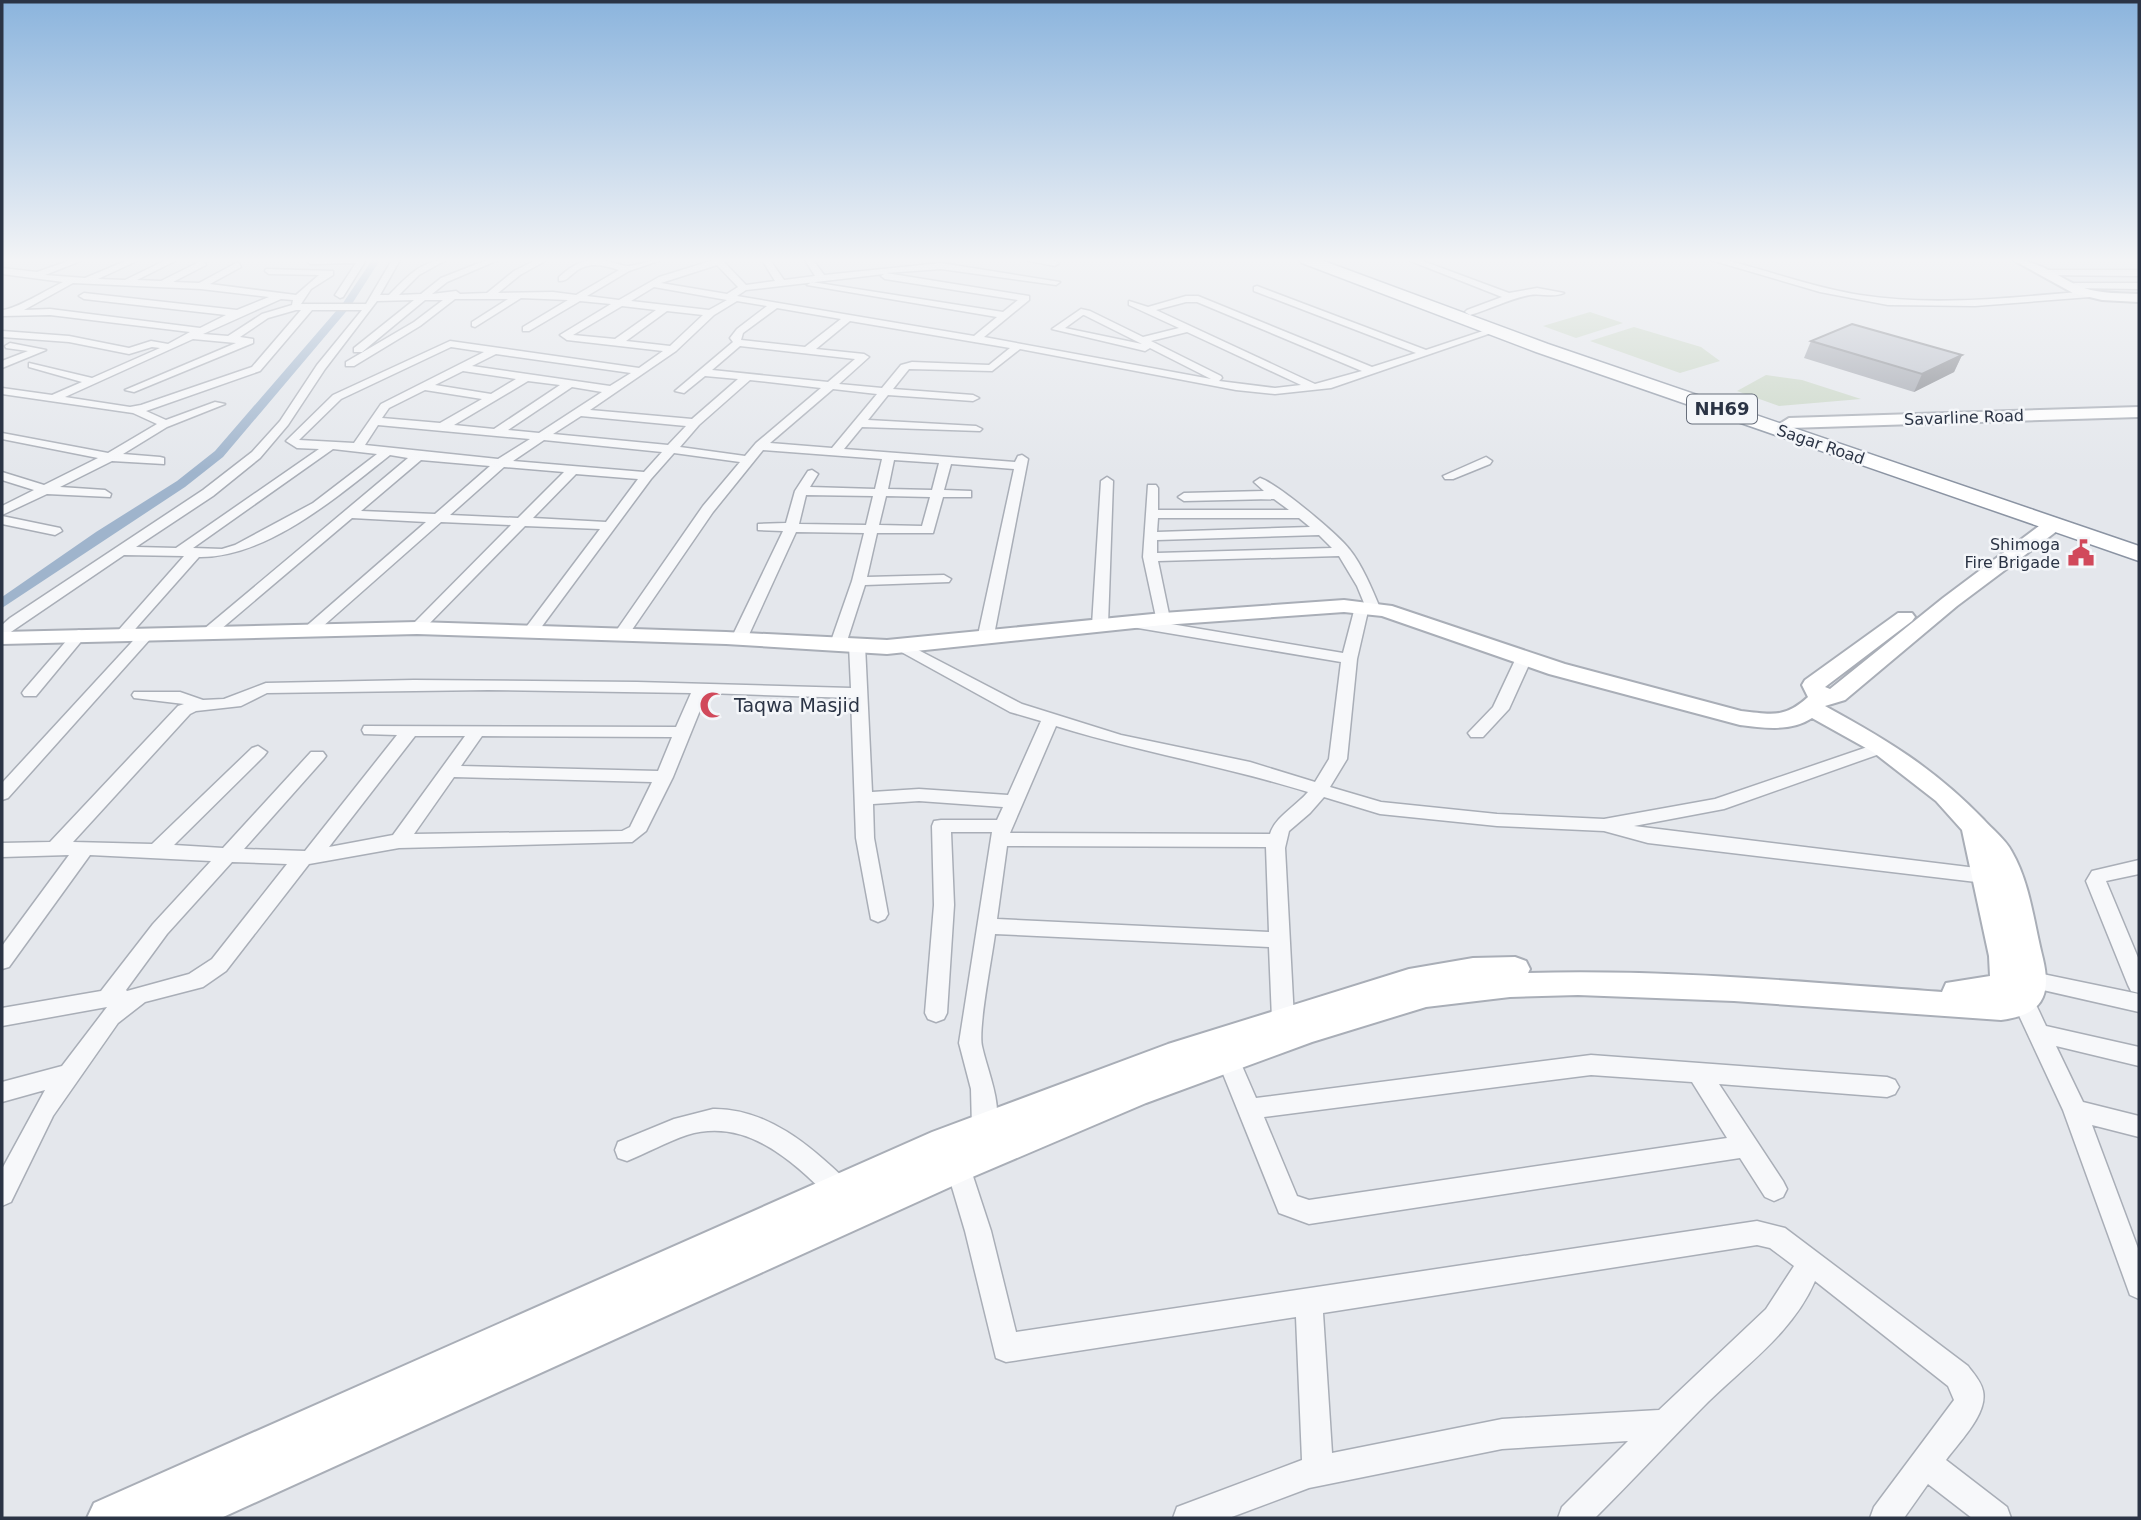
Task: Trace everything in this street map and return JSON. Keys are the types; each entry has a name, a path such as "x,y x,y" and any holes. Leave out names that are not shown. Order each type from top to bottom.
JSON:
{"highway":[{"name":"Sagar Road","path":"1495,331 2139,554"},
{"name":"Sagar Road","path":"1524,331 2139,545"}],"street":[{"path":"130,390 249,341 183,331"},
{"path":"52,398 201,331"},
{"path":"231,339 243,331"},
{"path":"136,410 256,369 289,331"},
{"path":"2,636 15,621 208,493 256,455 284,423 347,331"},
{"path":"358,350 379,331"},
{"path":"349,364 405,331"},
{"path":"572,331 565,335 672,349"},
{"path":"617,343 633,331"},
{"path":"308,632 501,463 641,371 692,331"},
{"path":"738,342 735,338 740,331"},
{"path":"808,350 835,331"},
{"path":"929,331 1236,387 1275,391 1314,388 1495,331"},
{"path":"976,339 986,331"},
{"path":"1066,331 1161,349"},
{"path":"1123,331 1236,387"},
{"path":"1142,340 1181,331"},
{"path":"1193,331 1314,388"},
{"path":"1275,331 1372,371"},
{"path":"1368,331 1426,353"},
{"path":"2,334 40,335 129,351 151,344 173,345"},
{"path":"6,347 40,335"},
{"path":"462,337 337,397 292,440 293,443 647,476"},
{"path":"622,634 708,509 760,446 864,357 738,342 680,391"},
{"path":"450,344 641,371"},
{"path":"837,450 908,366 992,368 1018,346"},
{"path":"2,366 41,350 6,347"},
{"path":"356,447 385,406 495,350"},
{"path":"33,365 92,381"},
{"path":"460,367 612,390"},
{"path":"702,372 831,387 973,398"},
{"path":"442,427 525,377"},
{"path":"532,630 647,476 695,423 746,378"},
{"path":"497,432 568,385"},
{"path":"421,386 491,397"},
{"path":"2,391 136,410 164,423 163,425"},
{"path":"2,511 110,457 163,425 219,404"},
{"path":"578,412 695,423"},
{"name":"Savarline Road","path":"1789,423 2139,412"},
{"path":"375,421 671,449 748,460"},
{"path":"861,423 975,429"},
{"path":"2,436 110,457 160,461"},
{"path":"760,446 837,450 945,462 1021,462 986,635"},
{"path":"124,633 187,553 329,447"},
{"path":"120,551 222,553 240,548 318,506 388,452"},
{"path":"209,632 418,456"},
{"path":"878,914 864,838 859,693 847,645 869,530 889,457"},
{"path":"1449,476 1486,461"},
{"path":"763,527 928,530 945,462"},
{"path":"417,628 572,471"},
{"path":"739,639 791,528 801,491 812,474"},
{"path":"2,476 47,490 105,494"},
{"path":"1100,625 1107,481"},
{"path":"1260,482 1345,552 1361,575 1367,608 1349,659 1338,759 1320,789 1282,828 1275,848 1283,1019"},
{"path":"1152,488 1153,536 1150,557 1163,619"},
{"path":"801,491 966,495"},
{"path":"1184,497 1277,495"},
{"path":"346,514 612,526"},
{"path":"1152,514 1301,514"},
{"path":"2,520 55,531"},
{"path":"2,636 417,628 532,630 901,646 986,635 1163,619 1367,608 1406,616 1557,669 1740,718 1769,721 1793,719 1815,703 1837,695 2045,521"},
{"path":"1153,536 1322,531"},
{"path":"1150,557 1345,552"},
{"path":"859,581 944,579"},
{"path":"1129,622 1349,659"},
{"path":"2,794 147,634"},
{"path":"30,693 79,635"},
{"path":"901,646 1016,708 1118,740 1250,768 1380,808 1497,820 1604,825 1661,838 1998,878"},
{"path":"1477,733 1489,725 1504,706 1524,658"},
{"path":"140,695 180,697 198,704 230,704 254,691 266,688 349,685 701,688 859,693"},
{"path":"2,850 85,848 307,858 399,841 625,837 637,831 664,777 701,688"},
{"path":"1815,703 1882,747 1945,795 2000,854 1998,878 2020,988 2075,1110 2139,1286"},
{"path":"55,849 175,718 184,710 198,704"},
{"path":"984,1128 983,1088 970,1043 1001,832 1051,719"},
{"path":"370,730 683,732"},
{"path":"2,1017 108,997 138,995 195,981 219,965 410,730"},
{"path":"399,841 477,731"},
{"path":"1604,825 1718,805 1882,747"},
{"path":"156,852 258,752"},
{"path":"108,997 160,929 317,756"},
{"path":"448,771 664,777"},
{"path":"863,800 888,794 908,794 1013,802"},
{"path":"936,1013 944,905 941,826 1001,832 1278,841"},
{"path":"2,961 85,848"},
{"path":"2139,867 2099,876 2096,881 2131,948 2139,985"},
{"path":"986,926 1279,940"},
{"path":"109,1518 984,1128 1168,1057 1409,981 1473,970 1563,967 1679,970 1960,991 2020,988 2139,1003"},
{"path":"172,1518 958,1167 1134,1093 1307,1031 1426,995 1510,985 1578,983 1734,989 2001,1009 2020,988"},
{"path":"5,1183 45,1109 69,1074 110,1017 138,995"},
{"path":"2038,1033 2139,1056"},
{"path":"1228,1059 1288,1205 1309,1212 1746,1146"},
{"path":"1249,1109 1591,1066 1887,1087"},
{"path":"1698,1072 1774,1189"},
{"path":"2,1092 69,1074"},
{"path":"2075,1110 2139,1126"},
{"path":"627,1150 662,1132 721,1119 757,1128 810,1160 840,1191"},
{"path":"958,1167 978,1231 1006,1348 1757,1233 1776,1237 1958,1376 1969,1392 1968,1405 1885,1518"},
{"path":"1573,1518 1666,1424 1778,1319 1800,1288 1810,1261"},
{"path":"1309,1301 1318,1471"},
{"path":"1188,1518 1318,1471 1502,1434 1666,1424"},
{"path":"1926,1463 1996,1518"}],"green space":[{"path":"1557,331 1598,331 1576,338"},
{"path":"1622,331 1647,331 1701,347 1720,361 1680,373 1590,341"},
{"path":"1766,375 1802,380 1861,399 1779,406 1737,391"}],"building":[{"path":"1835,331 1877,331 1962,355 1922,374 1811,341"}],"waterway":[{"path":"2,604 101,535 181,484 219,454 325,331"}],"place":[{"name":"Shimoga Fire Brigade","path":"2081,553"},
{"name":"Taqwa Masjid","path":"713,705"}]}
